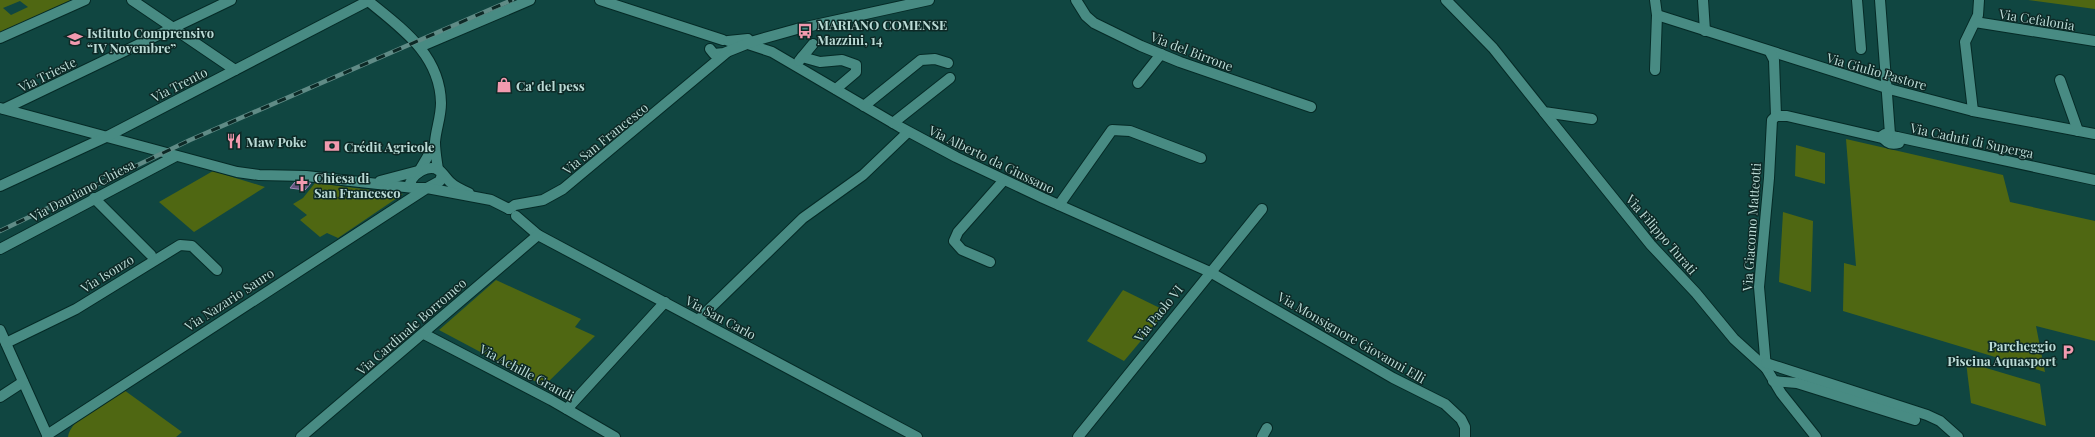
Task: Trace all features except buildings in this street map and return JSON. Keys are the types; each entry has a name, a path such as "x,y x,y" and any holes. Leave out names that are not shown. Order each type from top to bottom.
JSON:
{"street":[{"path":"0,38 85,0"},
{"path":"132,0 235,70"},
{"name":"Via Trieste","path":"2,108 231,0"},
{"path":"367,0 422,46 436,72 440,83 440,113 435,144 440,172"},
{"name":"Via Trento","path":"0,186 106,137 367,0"},
{"path":"422,46 530,0"},
{"path":"600,0 726,41 733,44 729,52 714,54 688,29"},
{"path":"709,48 715,42 766,38 929,0"},
{"name":"Via del Birrone","path":"1076,0 1085,14 1094,23 1161,54 1311,107"},
{"name":"Via Filippo Turati","path":"1446,0 1494,48 1651,245 1734,339 1766,366"},
{"path":"1655,0 1657,15 1655,70"},
{"path":"1703,0 1705,30"},
{"path":"1857,0 1861,49"},
{"path":"1880,0 1886,88 1892,138"},
{"path":"1973,110 1965,42 1979,11 1980,0"},
{"name":"Via Giulio Pastore","path":"1657,15 1886,88 1973,110 2095,134"},
{"name":"Via Cefalonia","path":"1975,22 2095,42"},
{"name":"Via San Francesco","path":"512,212 525,210 524,205 543,200 563,189 729,52 745,43 766,38"},
{"name":"Via Alberto da Giussano","path":"766,38 767,48 772,52"},
{"name":"Via Alberto da Giussano","path":"745,43 761,47 772,52 908,132 1004,180 1210,272"},
{"path":"795,66 813,44"},
{"name":"Via San Francesco","path":"697,79 706,64 709,48"},
{"name":"Via Giacomo Matteotti","path":"1770,52 1774,60 1776,116 1772,120 1769,178 1759,287 1766,366 1773,381 1816,437"},
{"path":"1138,83 1161,54"},
{"path":"802,57 820,62 839,60 856,65 856,72 836,89"},
{"path":"864,106 881,94 921,60 935,59 948,63"},
{"path":"893,123 950,78"},
{"path":"2060,80 2078,131"},
{"path":"2,108 176,156 249,174 306,176 360,183 427,188 491,200 512,212"},
{"path":"1544,112 1592,118"},
{"name":"Via Caduti di Superga","path":"1776,116 1787,116 1892,138 2007,166 2041,169 2095,180"},
{"path":"1059,205 1106,136 1112,130 1120,129 1130,131 1201,158"},
{"path":"698,320 806,215 864,175 908,132"},
{"path":"414,188 411,186 411,180 419,171 435,144"},
{"name":"Via Damiano Chiesa","path":"0,249 176,156"},
{"path":"360,183 385,180 429,169 440,172 454,185 474,196"},
{"name":"Via Nazario Sauro","path":"47,436 412,196 440,181 440,172"},
{"path":"990,262 962,250 954,241 958,232 1004,180"},
{"path":"94,198 151,255"},
{"name":"Via Paolo VI","path":"1078,437 1262,209"},
{"name":"Via San Carlo","path":"512,212 538,235 918,437"},
{"name":"Via Cardinale Borromeo","path":"302,437 538,235"},
{"name":"Via Isonzo","path":"6,343 76,309 180,246 190,245 217,270"},
{"name":"Via Monsignore Giovanni Elli","path":"1210,272 1397,380 1445,404 1461,419 1465,427 1465,437"},
{"path":"566,409 665,302"},
{"path":"0,330 47,436"},
{"name":"Via Achille Grandi","path":"424,334 566,409 609,436"},
{"path":"1766,366 1927,415 1940,421 1958,437"},
{"path":"1773,381 1797,383 1915,420"},
{"path":"0,397 24,382"}],"green space":[{"path":"0,0 81,0 0,36","holes":["20,1 28,7 11,15 3,8"]},
{"path":"2028,0 2095,0 2095,9"},
{"path":"1846,139 2003,175 2010,202 2095,221 2095,341 2036,326 2045,372 1843,311 1844,263 1856,266"},
{"path":"1796,145 1825,153 1825,184 1795,176"},
{"path":"213,171 265,187 194,232 159,202"},
{"path":"315,183 403,194 338,238 327,233 320,237 300,220 307,215 293,204 303,198"},
{"path":"1783,212 1813,221 1811,292 1779,282"},
{"path":"496,280 581,319 575,327 595,336 544,386 439,330"},
{"path":"1123,290 1166,311 1124,361 1087,341"},
{"path":"1966,362 2040,384 2046,426 1971,403"},
{"path":"124,390 182,432 176,437 68,437 70,430 75,423 83,416"}],"railway":[{"path":"0,231 190,140 512,0"}],"place":[{"name":"MARIANO COMENSE Mazzini, 14","path":"805,31"},
{"name":"Istituto Comprensivo “IV Novembre”","path":"75,39"},
{"name":"Ca' del pess","path":"504,85"},
{"name":"Maw Poke","path":"234,141"},
{"name":"Crédit Agricole","path":"332,146"},
{"name":"Chiesa di San Francesco","path":"302,184"},
{"name":"Parcheggio Piscina Aquasport","path":"2068,352"}]}
